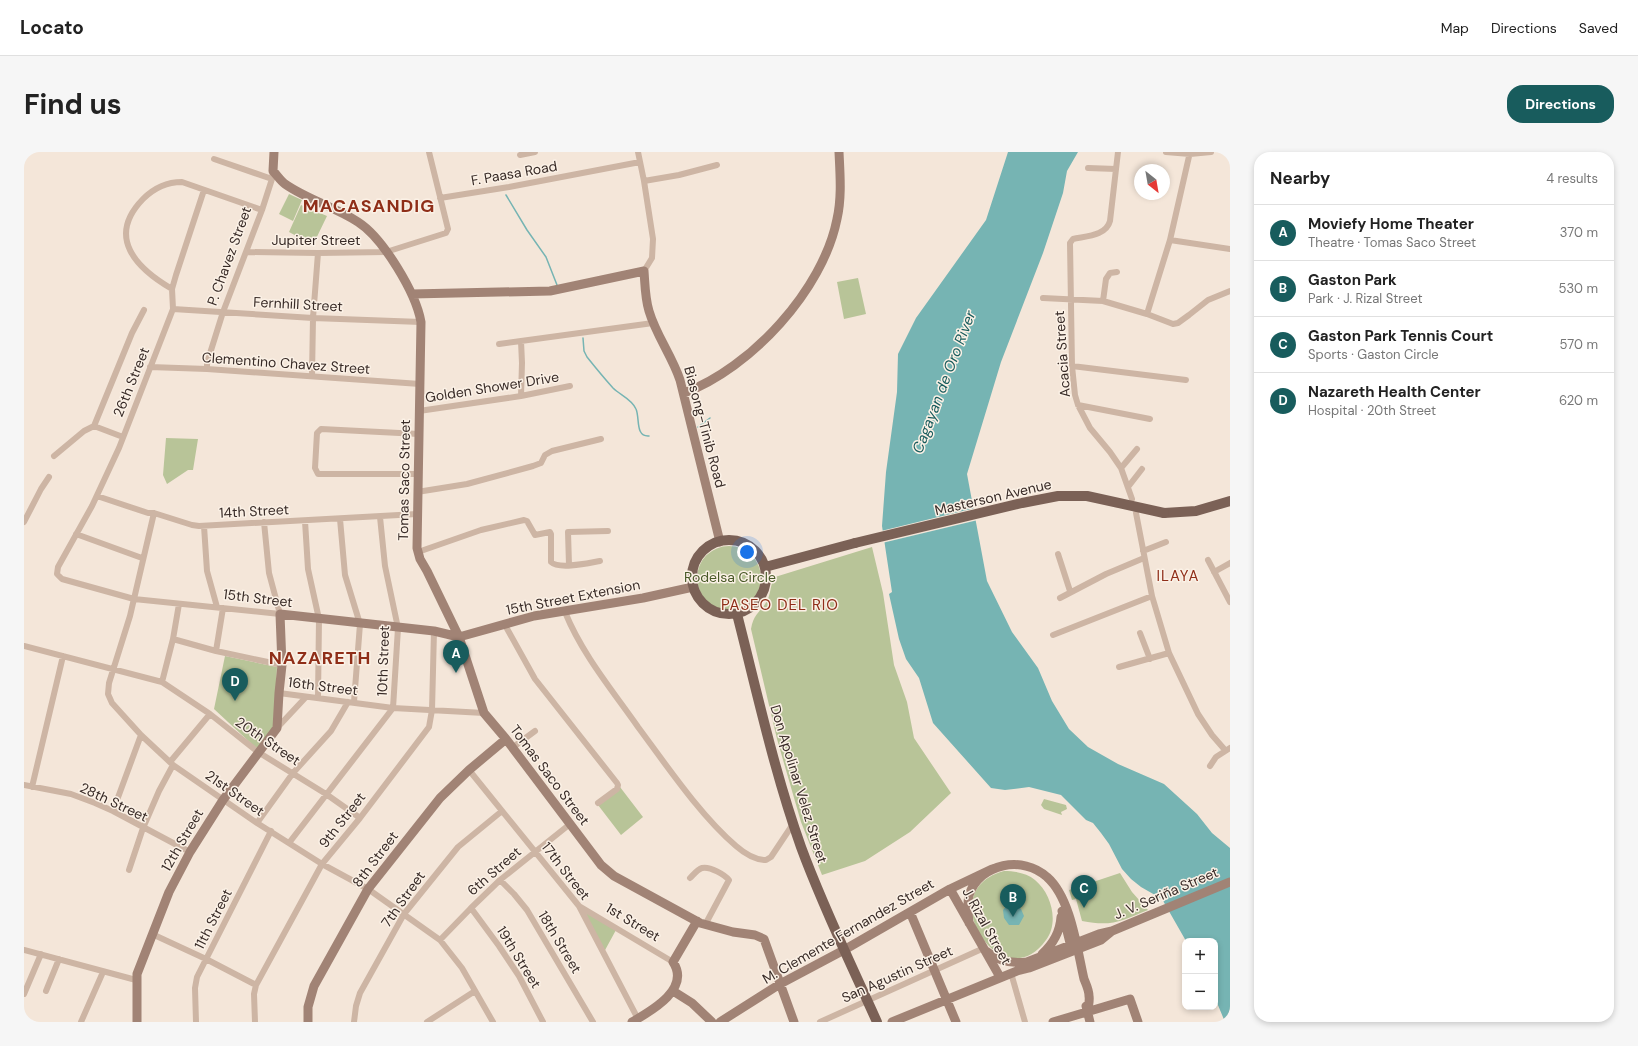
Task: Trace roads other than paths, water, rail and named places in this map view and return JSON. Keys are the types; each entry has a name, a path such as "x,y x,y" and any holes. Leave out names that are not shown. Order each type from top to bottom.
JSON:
{"main road":[{"name":"Masterson Avenue","path":"765,567 1022,503 1058,496 1087,496 1164,513 1196,511 1230,501"},
{"path":"736,541 747,545 756,552 765,567 766,583 760,598 749,609 737,614 722,614 712,610 703,604 694,587 693,571 696,561 708,547 720,542 736,541"},
{"name":"Don Apolinar Velez Street","path":"737,614 774,758 794,824 812,875 877,1022"}],"street":[{"name":"P. Chavez Street","path":"207,369 207,363 223,312 262,210 272,175 274,152"},
{"path":"429,152 440,198"},
{"path":"520,155 534,152"},
{"path":"412,294 550,291 644,271 652,258 653,239 638,152"},
{"path":"684,393 717,377 748,355 789,312 818,272 827,254 837,219 840,184 839,152"},
{"path":"1088,168 1116,170 1118,152 1125,152"},
{"path":"1166,152 1211,152"},
{"path":"1147,314 1170,240 1190,153"},
{"path":"214,159 272,175"},
{"name":"F. Paasa Road","path":"440,198 509,187 640,162"},
{"path":"644,181 679,175 717,165"},
{"name":"Acacia Street","path":"1116,170 1108,227 1100,233 1071,240 1072,366 1075,395 1078,405 1090,428 1121,468 1132,499"},
{"name":"Tomas Saco Street","path":"272,175 302,194 358,222 372,234 386,252 412,294 421,322 416,514 418,552 420,559 459,637 484,713 601,865 614,876 701,923 762,938 766,943 780,984"},
{"path":"172,289 150,274 131,252 125,238 128,220 133,211 147,195 168,183 182,182 262,210"},
{"name":"26th Street","path":"57,574 58,567 97,496 123,437 173,309 172,289 181,257 204,190"},
{"name":"Jupiter Street","path":"246,252 386,252 447,231 440,198"},
{"path":"1170,240 1230,249"},
{"path":"312,376 313,318 318,253"},
{"name":"Biasong-Tinib Road","path":"644,271 647,303 653,323 672,359 684,393 720,542"},
{"path":"1103,301 1106,279 1110,273 1116,272"},
{"path":"1043,298 1071,298 1103,301 1147,314 1168,323 1176,324 1208,300 1230,291"},
{"name":"Fernhill Street","path":"173,309 313,318 421,322"},
{"path":"54,456 84,431 94,426 132,333 144,310"},
{"path":"499,344 653,323"},
{"path":"521,341 521,396"},
{"path":"1072,366 1186,380"},
{"name":"Clementino Chavez Street","path":"150,367 207,369 420,384"},
{"name":"Golden Shower Drive","path":"419,411 521,396 570,386"},
{"path":"1078,405 1150,419"},
{"path":"94,426 123,437"},
{"path":"418,474 318,474 315,468 315,455 317,433 321,429 419,434"},
{"path":"417,492 466,484 538,464 541,463 547,453 556,449 601,439"},
{"path":"1121,468 1138,449"},
{"path":"1128,487 1142,469"},
{"path":"24,522 40,489 49,477"},
{"name":"14th Street","path":"97,496 143,512 154,513 192,525 204,526 416,514"},
{"name":"21st Street","path":"154,513 142,558 134,599 108,690 110,699 121,715 172,763 257,823 322,864 368,889 440,940 462,968 493,1022"},
{"path":"1136,513 1152,596 1168,653 1198,714 1212,735 1228,749 1216,757 1210,766"},
{"name":"10th Street","path":"289,843 393,708 398,628 384,566 380,517"},
{"path":"257,823 294,773 331,731 351,702 360,624 346,574 340,519"},
{"path":"418,552 481,530 521,520 527,521 535,536 550,532 552,534 551,562 554,565 569,565 600,561"},
{"path":"305,521 308,569 319,619 318,698"},
{"path":"264,522 269,573 280,614 282,665 277,728"},
{"path":"204,526 207,571 220,608 216,651"},
{"path":"569,565 568,532 608,531"},
{"path":"76,534 142,558"},
{"path":"1143,551 1166,542"},
{"path":"1058,554 1070,591"},
{"path":"1060,598 1070,591 1144,558"},
{"path":"1208,560 1230,602"},
{"path":"1214,572 1230,563"},
{"name":"15th Street","path":"57,574 62,579 134,599 434,631 459,637"},
{"name":"15th Street Extension","path":"459,637 534,616 643,598 694,587"},
{"path":"1053,635 1152,596"},
{"path":"162,682 180,604"},
{"path":"565,612 572,629 587,656 668,768 714,825 732,842 754,858 766,860 771,857 794,824"},
{"path":"505,625 535,679 617,783 617,789 598,803"},
{"name":"9th Street","path":"254,1022 254,994 256,985 322,864 360,818 429,727 432,710 434,631"},
{"path":"1140,633 1150,659"},
{"name":"16th Street","path":"173,639 216,651 282,665"},
{"name":"20th Street","path":"24,646 162,682 210,714 258,752 294,773 360,818"},
{"path":"1119,667 1168,653"},
{"path":"32,786 62,656"},
{"name":"16th Street","path":"279,693 393,708 484,713"},
{"name":"12th Street","path":"137,1022 136,980 139,966 169,892 190,852 223,800 277,728 306,697"},
{"path":"129,870 143,828 172,763 210,714"},
{"path":"512,748 535,731"},
{"path":"113,811 141,734"},
{"name":"8th Street","path":"308,1022 308,1007 314,986 368,889 440,798 469,770 506,740"},
{"name":"17th Street","path":"469,770 579,906 635,1020"},
{"name":"28th Street","path":"24,785 71,794 113,811 190,852"},
{"name":"7th Street","path":"354,1022 356,1006 360,993 404,914 458,847 502,811"},
{"name":"6th Street","path":"440,940 470,908 500,880 570,824"},
{"name":"11th Street","path":"196,1022 195,988 197,977 271,831"},
{"path":"969,923 968,903 970,893 977,882 992,869 1014,864 1034,869 1049,879 1067,908 1073,927 1083,998 1090,1022"},
{"path":"635,1020 664,1001 673,991 677,972 673,962 729,880 709,868 704,867 699,869 690,878"},
{"name":"M. Clemente Fernandez Street","path":"720,1022 780,984 844,950 950,889 992,869"},
{"name":"18th Street","path":"500,880 514,894 526,910 593,1022"},
{"name":"J. V. Seriña Street","path":"1075,947 1099,934 1112,931 1230,882"},
{"name":"J. Rizal Street","path":"950,889 1000,977"},
{"path":"1036,958 1055,939 1059,928 1061,909 1060,896"},
{"name":"1st Street","path":"579,906 673,962"},
{"name":"19th Street","path":"470,908 500,946 543,1022"},
{"path":"1061,909 1075,947"},
{"path":"910,912 956,1022"},
{"path":"1073,927 1080,932 1099,934"},
{"name":"J. V. Seriña Street","path":"1075,947 1102,940 1112,931"},
{"path":"152,934 206,959 256,985"},
{"path":"1014,972 1027,962 1036,958 1075,947"},
{"path":"893,1022 1000,977 1029,968 1075,947"},
{"path":"984,948 990,954 1003,961 1015,963 1027,962"},
{"name":"San Agustin Street","path":"820,1022 984,948"},
{"path":"24,950 136,980"},
{"path":"24,994 41,954"},
{"path":"46,991 59,960"},
{"path":"81,1022 103,972"},
{"name":"J. Rizal Street","path":"1014,972 1025,1022"},
{"path":"780,984 794,1022"},
{"path":"427,1022 475,991"},
{"path":"673,991 692,1003 712,1022"},
{"path":"1053,1022 1130,999 1138,1022"}],"water":[{"name":"Cagayan de Oro River","path":"1008,152 1078,152 1067,171 1063,193 1043,253 1001,362 967,474 987,581 1012,632 1038,668 1052,701 1069,729 1088,747 1118,764 1164,784 1197,814 1212,833 1230,848 1230,1022 1225,1022 1218,1005 1218,938 1184,938 1162,899 1141,887 1131,879 1122,869 1109,844 1093,823 1086,820 1061,795 1029,787 1005,790 991,788 933,723 919,678 906,659 899,639 889,594 892,592 882,526 886,472 897,392 898,354 916,318 986,220"},
{"path":"1009,903 1014,903 1021,909 1024,916 1019,925 1009,925 1004,918 1003,910"}],"waterway":[{"path":"506,195 527,230 546,257 557,285"},
{"path":"583,338 584,351 587,357 613,388 629,400 634,406 636,409 640,430 642,433 649,436"},
{"path":"698,427 710,418"}],"place":[{"name":"Moviefy Home Theater","path":"456,673"},
{"name":"Nazareth Health Center","path":"235,701"},
{"name":"Gaston Park Tennis Court","path":"1084,908"},
{"name":"Gaston Park","path":"1013,917"}],"district":[{"name":"MACASANDIG","path":"369,206"},
{"name":"ILAYA","path":"1178,576"},
{"name":"PASEO DEL RIO","path":"780,605"},
{"name":"NAZARETH","path":"320,658"}],"park label":[{"name":"Rodelsa Circle","path":"730,577"}]}
